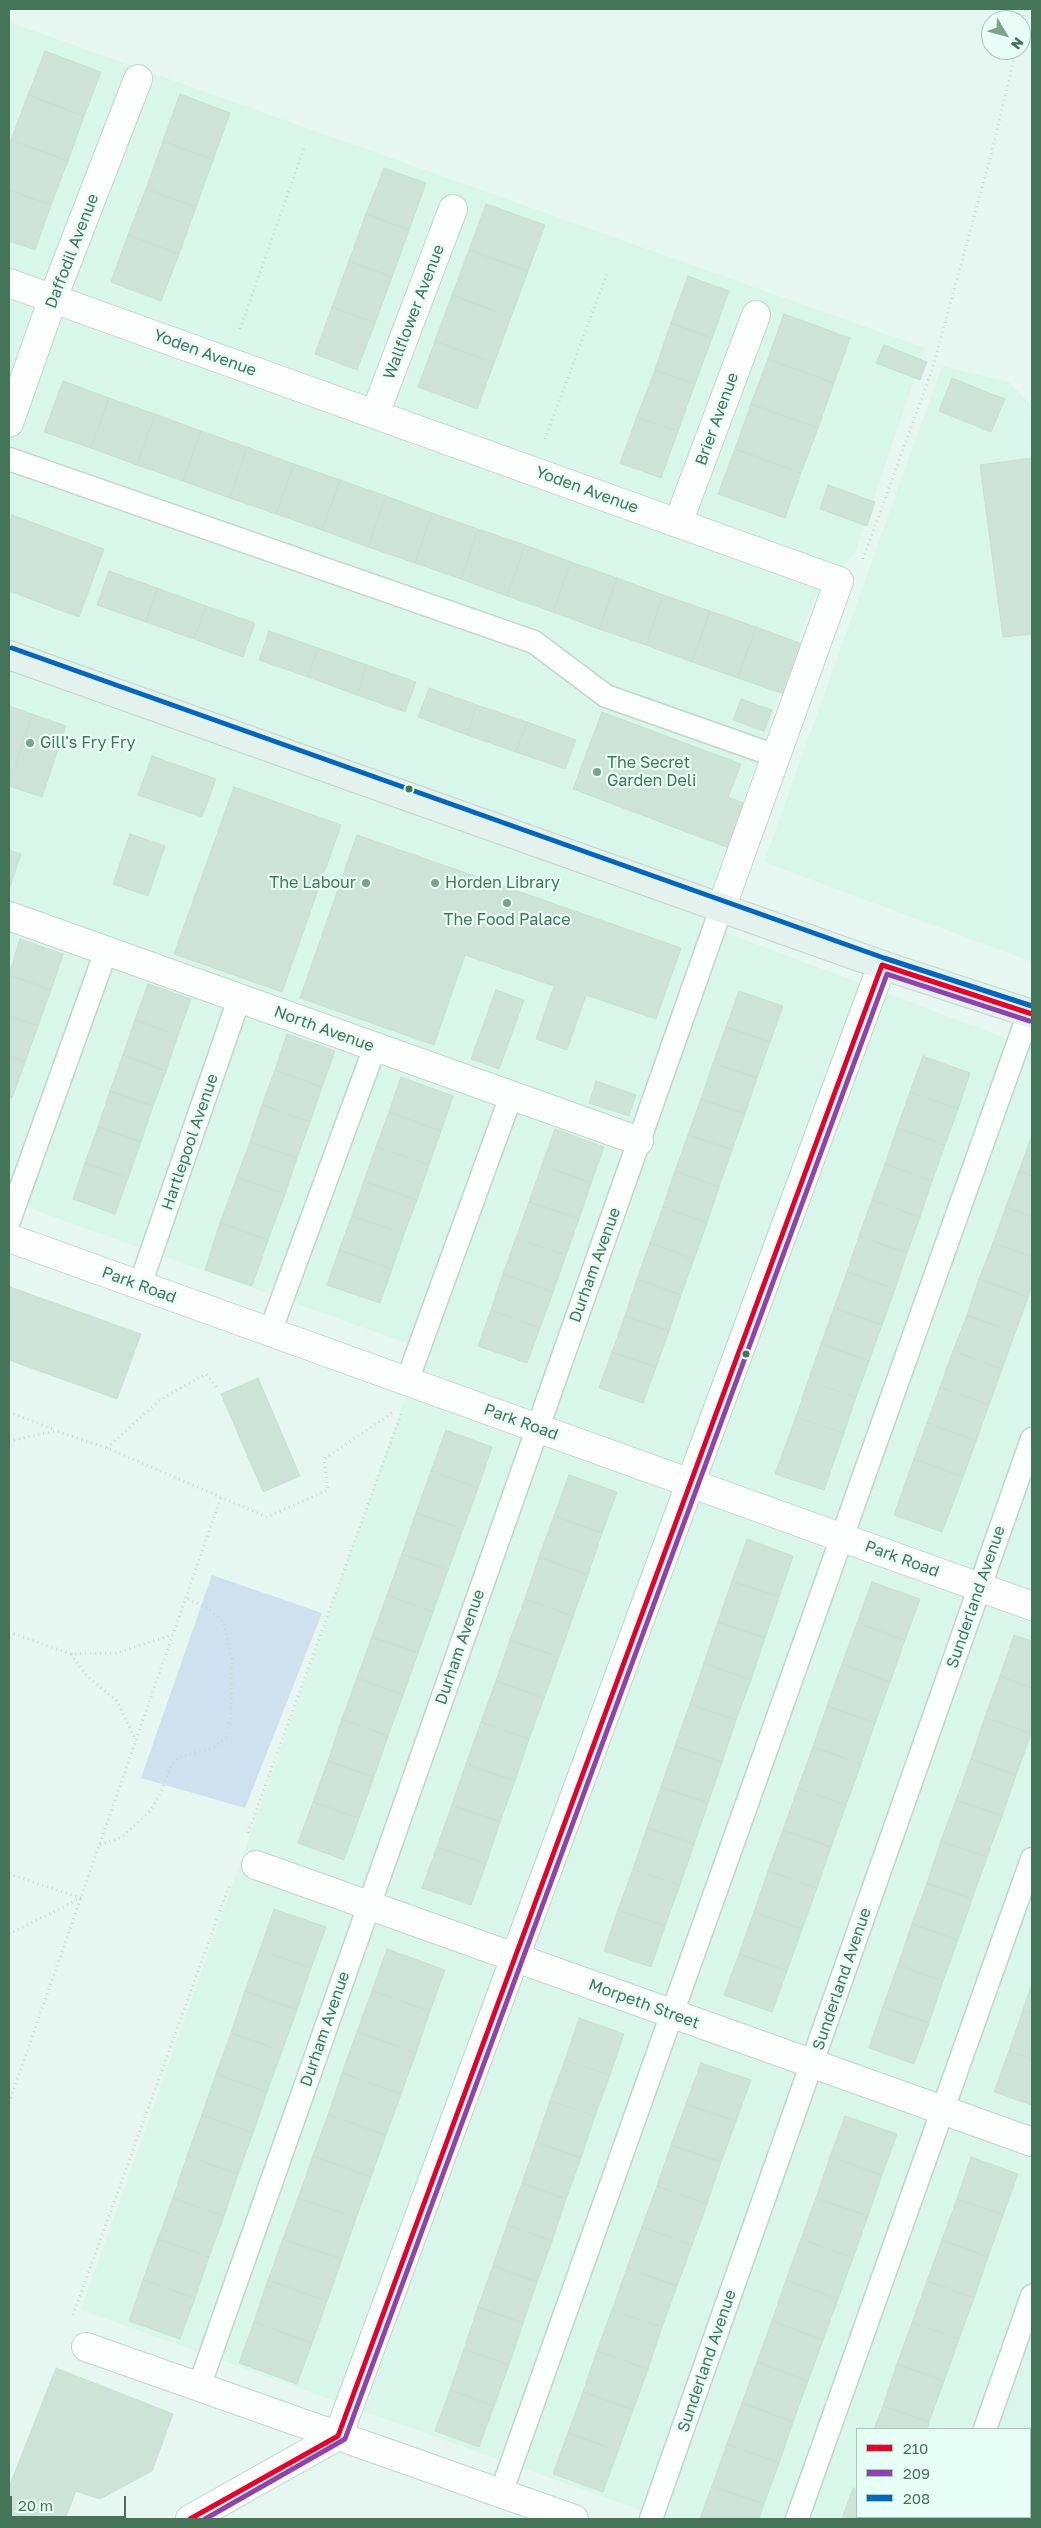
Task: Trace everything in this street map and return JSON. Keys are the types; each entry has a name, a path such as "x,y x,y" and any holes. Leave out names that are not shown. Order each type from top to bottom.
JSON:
{"main road":[{"path":"9,655 722,906 882,965 1031,1011"}],"street":[{"name":"Daffodil Avenue","path":"9,423 53,298 138,79"},
{"name":"Wallflower Avenue","path":"375,414 453,209"},
{"name":"Yoden Avenue","path":"9,282 839,581"},
{"name":"Brier Avenue","path":"678,523 756,315"},
{"path":"722,906 839,581"},
{"name":"North Avenue","path":"9,916 639,1141"},
{"path":"190,2519 338,2436 882,965"},
{"name":"Park Road","path":"9,1238 1032,1606"},
{"name":"Morpeth Street","path":"256,1865 1032,2142"},
{"path":"86,2347 574,2519"}],"lane":[{"path":"9,459 534,642 606,696 776,756"},
{"name":"Durham Avenue","path":"199,2387 722,906"},
{"path":"9,1221 106,951"},
{"name":"Hartlepool Avenue","path":"140,1285 240,999"},
{"path":"501,2493 1031,1011"},
{"path":"270,1332 375,1047"},
{"path":"417,1385 511,1096"},
{"name":"Sunderland Avenue","path":"651,2519 1032,1439"},
{"path":"797,2519 1032,1859"},
{"path":"985,2428 1032,2296"}],"path":[{"path":"839,581 862,560 932,370 991,155 1014,60"},
{"path":"229,362 304,148"},
{"path":"532,471 608,271"},
{"path":"108,1448 161,1399 206,1374 217,1386"},
{"path":"9,1412 56,1431 108,1448 267,1517 328,1490 324,1459 417,1385"},
{"path":"9,1441 56,1431"},
{"path":"9,2103 221,1497"},
{"path":"100,1845 122,1837 150,1811 162,1790 171,1766 179,1757 213,1748 227,1737 232,1713 232,1659 224,1623 208,1608 186,1598"},
{"path":"9,1632 71,1654 116,1653 173,1635"},
{"path":"71,1654 88,1677 117,1701 136,1741"},
{"path":"9,1874 82,1898"},
{"path":"9,1934 82,1898"}],"shaded area":[{"path":"9,22 925,348 855,553 813,600 700,923 1032,1048 1032,2519 665,2519 81,2310 423,1349 9,1201"},
{"path":"942,366 1009,382 1032,406 1032,962 764,862"},
{"path":"212,1575 322,1613 245,1808 141,1778"}],"building":[{"path":"45,51 101,72 84,116 28,95"},
{"path":"180,94 230,113 213,160 163,141"},
{"path":"28,95 84,116 68,161 11,140"},
{"path":"11,140 68,161 51,205 9,190 9,148"},
{"path":"163,141 213,160 196,207 146,189"},
{"path":"384,168 426,183 409,230 366,214"},
{"path":"146,189 196,207 179,254 128,235"},
{"path":"9,190 51,205 35,250 9,241"},
{"path":"486,204 545,225 528,271 469,250"},
{"path":"366,214 409,230 392,277 349,261"},
{"path":"128,235 179,254 161,301 111,282"},
{"path":"469,250 528,271 511,317 452,295"},
{"path":"349,261 392,277 375,323 332,307"},
{"path":"688,276 729,291 712,338 671,323"},
{"path":"452,295 511,317 494,363 435,341"},
{"path":"332,307 375,323 357,370 315,354"},
{"path":"784,314 850,338 834,383 768,359"},
{"path":"671,323 712,338 695,384 655,370"},
{"path":"435,341 494,363 477,409 418,387"},
{"path":"884,345 927,362 920,380 876,363"},
{"path":"768,359 834,383 818,428 751,404"},
{"path":"655,370 695,384 678,431 637,417"},
{"path":"952,378 1005,399 991,432 939,411"},
{"path":"63,381 109,398 91,448 44,432"},
{"path":"109,398 155,414 137,465 91,448"},
{"path":"751,404 818,428 801,473 735,449"},
{"path":"155,414 201,431 183,481 137,465"},
{"path":"637,417 678,431 661,478 620,463"},
{"path":"201,431 247,447 230,498 183,481"},
{"path":"247,447 294,464 276,514 230,498"},
{"path":"735,449 801,473 785,518 718,494"},
{"path":"1032,458 1032,634 1003,637 980,465"},
{"path":"294,464 340,480 322,530 276,514"},
{"path":"340,480 386,496 368,547 322,530"},
{"path":"828,485 875,502 867,526 820,509"},
{"path":"386,496 432,513 415,563 368,547"},
{"path":"432,513 478,529 461,579 415,563"},
{"path":"12,515 104,549 79,617 9,591 9,525"},
{"path":"478,529 525,545 507,596 461,579"},
{"path":"525,545 571,562 553,612 507,596"},
{"path":"571,562 617,578 599,629 553,612"},
{"path":"109,571 157,588 146,622 97,605"},
{"path":"617,578 663,595 646,645 599,629"},
{"path":"157,588 206,606 194,639 146,622"},
{"path":"663,595 710,611 692,662 646,645"},
{"path":"206,606 255,623 243,657 194,639"},
{"path":"710,611 756,627 738,678 692,662"},
{"path":"756,627 802,644 784,694 738,678"},
{"path":"269,631 318,648 308,677 259,660"},
{"path":"318,648 367,665 357,695 308,677"},
{"path":"367,665 416,682 405,712 357,695"},
{"path":"429,688 477,705 467,735 418,717"},
{"path":"741,699 772,710 764,731 733,720"},
{"path":"477,705 527,722 516,752 467,735"},
{"path":"9,706 32,714 9,782"},
{"path":"602,712 741,764 728,797 746,804 729,848 573,789"},
{"path":"32,714 66,726 42,797 9,786"},
{"path":"527,722 576,740 565,769 516,752"},
{"path":"152,756 216,779 202,817 138,795"},
{"path":"234,787 341,825 282,992 174,954"},
{"path":"130,834 165,846 148,896 113,884"},
{"path":"357,835 681,948 656,1019 586,995 567,1050 536,1039 554,986 465,955 434,1045 300,998"},
{"path":"9,850 21,854 9,890"},
{"path":"20,939 63,954 51,990 9,975"},
{"path":"9,975 51,990 38,1026 9,1016"},
{"path":"148,984 191,999 178,1035 135,1020"},
{"path":"496,990 524,1000 499,1069 471,1059"},
{"path":"739,991 783,1006 770,1042 726,1027"},
{"path":"9,1016 38,1026 25,1062 9,1056"},
{"path":"135,1020 178,1035 166,1071 123,1055"},
{"path":"726,1027 770,1042 757,1078 713,1063"},
{"path":"287,1034 335,1051 322,1087 275,1070"},
{"path":"123,1055 166,1071 153,1106 110,1091"},
{"path":"9,1056 25,1062 12,1098 9,1097"},
{"path":"923,1056 970,1073 958,1109 910,1092"},
{"path":"713,1063 757,1078 745,1114 701,1099"},
{"path":"275,1070 322,1087 310,1122 262,1105"},
{"path":"401,1077 453,1096 441,1131 389,1112"},
{"path":"596,1081 636,1095 629,1116 589,1103"},
{"path":"110,1091 153,1106 141,1142 98,1127"},
{"path":"910,1092 958,1109 945,1145 897,1128"},
{"path":"701,1099 745,1114 732,1150 688,1135"},
{"path":"262,1105 310,1122 297,1158 250,1142"},
{"path":"389,1112 441,1131 429,1165 376,1147"},
{"path":"98,1127 141,1142 128,1178 85,1163"},
{"path":"897,1128 945,1145 932,1181 885,1164"},
{"path":"555,1129 604,1147 591,1183 542,1165"},
{"path":"688,1135 732,1150 719,1187 675,1171"},
{"path":"1032,1135 1032,1176 1019,1171"},
{"path":"250,1142 297,1158 285,1194 237,1177"},
{"path":"376,1147 429,1165 417,1200 364,1181"},
{"path":"85,1163 128,1178 115,1214 73,1199"},
{"path":"885,1164 932,1181 920,1217 872,1200"},
{"path":"542,1165 591,1183 579,1219 529,1202"},
{"path":"675,1171 719,1187 707,1223 663,1207"},
{"path":"1019,1171 1032,1176 1032,1217 1006,1207"},
{"path":"237,1177 285,1194 268,1240 220,1223"},
{"path":"364,1181 417,1200 404,1234 352,1216"},
{"path":"872,1200 920,1217 907,1253 859,1236"},
{"path":"529,1202 579,1219 566,1255 516,1238"},
{"path":"663,1207 707,1223 694,1259 650,1243"},
{"path":"1006,1207 1032,1217 1032,1257 993,1243"},
{"path":"352,1216 404,1234 392,1269 339,1250"},
{"path":"220,1223 268,1240 252,1286 205,1270"},
{"path":"859,1236 907,1253 895,1289 847,1272"},
{"path":"516,1238 566,1255 553,1292 503,1274"},
{"path":"650,1243 694,1259 681,1295 637,1279"},
{"path":"993,1243 1032,1257 1032,1285 1028,1297 979,1279"},
{"path":"339,1250 392,1269 380,1303 327,1285"},
{"path":"847,1272 895,1289 882,1325 834,1308"},
{"path":"503,1274 553,1292 540,1328 491,1310"},
{"path":"637,1279 681,1295 669,1331 625,1316"},
{"path":"979,1279 1028,1297 1015,1333 967,1315"},
{"path":"10,1287 141,1334 117,1399 9,1360"},
{"path":"834,1308 882,1325 869,1361 821,1344"},
{"path":"491,1310 540,1328 527,1363 478,1346"},
{"path":"967,1315 1015,1333 1002,1369 953,1351"},
{"path":"625,1316 669,1331 656,1367 612,1352"},
{"path":"821,1344 869,1361 856,1397 808,1381"},
{"path":"953,1351 1002,1369 989,1405 940,1387"},
{"path":"612,1352 656,1367 643,1403 599,1388"},
{"path":"258,1378 300,1476 263,1492 221,1394"},
{"path":"808,1381 856,1397 844,1433 796,1417"},
{"path":"940,1387 989,1405 976,1441 927,1423"},
{"path":"796,1417 844,1433 824,1490 775,1474"},
{"path":"927,1423 976,1441 963,1477 914,1459"},
{"path":"446,1430 492,1447 478,1488 431,1471"},
{"path":"914,1459 963,1477 942,1532 894,1515"},
{"path":"431,1471 478,1488 463,1529 416,1513"},
{"path":"569,1475 617,1492 602,1533 554,1516"},
{"path":"416,1513 463,1529 448,1570 402,1554"},
{"path":"554,1516 602,1533 588,1575 539,1557"},
{"path":"747,1539 793,1556 779,1597 732,1581"},
{"path":"402,1554 448,1570 433,1612 387,1595"},
{"path":"539,1557 588,1575 573,1616 525,1599"},
{"path":"732,1581 779,1597 765,1638 718,1622"},
{"path":"872,1582 920,1599 905,1640 857,1623"},
{"path":"387,1595 433,1612 418,1653 372,1637"},
{"path":"525,1599 573,1616 559,1657 510,1640"},
{"path":"718,1622 765,1638 751,1680 704,1663"},
{"path":"857,1623 905,1640 890,1682 842,1664"},
{"path":"1014,1635 1032,1641 1032,1688 1000,1676"},
{"path":"372,1637 418,1653 403,1695 357,1678"},
{"path":"510,1640 559,1657 544,1698 496,1681"},
{"path":"704,1663 751,1680 736,1720 690,1704"},
{"path":"842,1664 890,1682 875,1723 827,1706"},
{"path":"1000,1676 1032,1688 1031,1734 985,1717"},
{"path":"357,1678 403,1695 388,1736 342,1719"},
{"path":"496,1681 544,1698 529,1739 481,1722"},
{"path":"690,1704 736,1720 722,1762 675,1746"},
{"path":"827,1706 875,1723 861,1764 813,1747"},
{"path":"985,1717 1031,1734 1016,1775 971,1759"},
{"path":"342,1719 388,1736 374,1777 328,1761"},
{"path":"481,1722 529,1739 515,1781 466,1764"},
{"path":"675,1746 722,1762 708,1803 661,1787"},
{"path":"813,1747 861,1764 846,1805 798,1788"},
{"path":"971,1759 1016,1775 1002,1816 956,1800"},
{"path":"328,1761 374,1777 359,1818 313,1802"},
{"path":"466,1764 515,1781 500,1822 452,1805"},
{"path":"661,1787 708,1803 694,1844 647,1828"},
{"path":"798,1788 846,1805 831,1847 783,1830"},
{"path":"956,1800 1002,1816 987,1857 941,1841"},
{"path":"313,1802 359,1818 344,1860 298,1843"},
{"path":"452,1805 500,1822 486,1864 437,1847"},
{"path":"647,1828 694,1844 680,1885 633,1869"},
{"path":"783,1830 831,1847 817,1888 768,1871"},
{"path":"941,1841 987,1857 972,1899 927,1883"},
{"path":"437,1847 486,1864 471,1905 422,1888"},
{"path":"633,1869 680,1885 665,1926 618,1910"},
{"path":"768,1871 817,1888 802,1929 754,1912"},
{"path":"927,1883 972,1899 958,1940 912,1924"},
{"path":"274,1909 326,1927 311,1968 260,1950"},
{"path":"618,1910 665,1926 651,1967 604,1951"},
{"path":"754,1912 802,1929 787,1971 739,1954"},
{"path":"912,1924 958,1940 943,1981 898,1965"},
{"path":"387,1949 445,1970 430,2011 372,1991"},
{"path":"260,1950 311,1968 297,2010 245,1991"},
{"path":"739,1954 787,1971 772,2012 724,1995"},
{"path":"898,1965 943,1981 929,2023 883,2007"},
{"path":"1032,1984 1032,2013 1023,2010"},
{"path":"245,1991 297,2010 282,2051 231,2033"},
{"path":"372,1991 430,2011 416,2053 357,2032"},
{"path":"883,2007 929,2023 914,2064 869,2048"},
{"path":"1023,2010 1032,2013 1032,2059 1009,2051"},
{"path":"579,2018 624,2034 610,2075 565,2060"},
{"path":"357,2032 416,2053 401,2094 342,2073"},
{"path":"231,2033 282,2051 267,2092 216,2074"},
{"path":"1009,2051 1032,2059 1032,2105 994,2092"},
{"path":"565,2060 610,2075 595,2116 550,2101"},
{"path":"701,2063 751,2080 736,2121 686,2104"},
{"path":"342,2073 401,2094 386,2135 328,2115"},
{"path":"216,2074 267,2092 253,2133 202,2115"},
{"path":"550,2101 595,2116 581,2158 536,2142"},
{"path":"686,2104 736,2121 721,2162 671,2145"},
{"path":"202,2115 253,2133 238,2174 187,2156"},
{"path":"328,2115 386,2135 371,2177 313,2156"},
{"path":"845,2116 897,2134 882,2175 830,2157"},
{"path":"536,2142 581,2158 566,2199 522,2183"},
{"path":"671,2145 721,2162 707,2204 657,2186"},
{"path":"187,2156 238,2174 224,2216 173,2198"},
{"path":"313,2156 371,2177 356,2218 298,2198"},
{"path":"830,2157 882,2175 868,2216 816,2198"},
{"path":"971,2157 1018,2174 1003,2215 957,2199"},
{"path":"522,2183 566,2199 552,2241 507,2225"},
{"path":"657,2186 707,2204 692,2245 642,2227"},
{"path":"173,2198 224,2216 209,2257 158,2239"},
{"path":"298,2198 356,2218 342,2259 283,2239"},
{"path":"816,2198 868,2216 853,2258 801,2239"},
{"path":"957,2199 1003,2215 988,2257 942,2240"},
{"path":"507,2225 552,2241 537,2282 493,2266"},
{"path":"642,2227 692,2245 677,2286 627,2268"},
{"path":"158,2239 209,2257 195,2298 143,2280"},
{"path":"283,2239 342,2259 327,2301 268,2280"},
{"path":"801,2239 853,2258 838,2299 786,2280"},
{"path":"942,2240 988,2257 974,2298 927,2281"},
{"path":"493,2266 537,2282 523,2323 478,2307"},
{"path":"627,2268 677,2286 662,2327 612,2310"},
{"path":"143,2280 195,2298 180,2339 129,2321"},
{"path":"268,2280 327,2301 312,2343 254,2322"},
{"path":"786,2280 838,2299 823,2340 772,2321"},
{"path":"927,2281 974,2298 959,2339 912,2323"},
{"path":"478,2307 523,2323 509,2365 464,2349"},
{"path":"612,2310 662,2327 648,2369 597,2351"},
{"path":"772,2321 823,2340 808,2381 757,2362"},
{"path":"254,2322 312,2343 297,2384 239,2363"},
{"path":"912,2323 959,2339 944,2381 897,2364"},
{"path":"464,2349 509,2365 494,2406 450,2390"},
{"path":"597,2351 648,2369 633,2410 583,2392"},
{"path":"757,2362 808,2381 793,2422 742,2403"},
{"path":"897,2364 944,2381 929,2422 883,2406"},
{"path":"56,2368 173,2414 152,2471 100,2499 76,2491 65,2519 9,2519 9,2487"},
{"path":"450,2390 494,2406 479,2447 435,2431"},
{"path":"583,2392 633,2410 618,2451 568,2433"},
{"path":"742,2403 793,2422 779,2463 727,2444"},
{"path":"883,2406 929,2422 927,2428 874,2428"},
{"path":"568,2433 618,2451 603,2492 553,2474"},
{"path":"727,2444 779,2463 764,2504 712,2486"},
{"path":"712,2486 764,2504 759,2519 700,2519"},
{"path":"853,2488 856,2490 856,2518 896,2518 895,2519 842,2519"}],"transit line":[{"name":"208","path":"12,648 884,958 1032,1006"},
{"name":"210","path":"190,2519 338,2436 882,965 1032,1014"},
{"name":"209","path":"205,2519 345,2439 887,974 1030,1021"}],"place":[{"name":"Gill's Fry Fry","path":"30,743"},
{"name":"The Secret Garden Deli","path":"597,772"},
{"name":"The Labour","path":"366,883"},
{"name":"Horden Library","path":"435,883"},
{"name":"The Food Palace","path":"507,903"}]}
